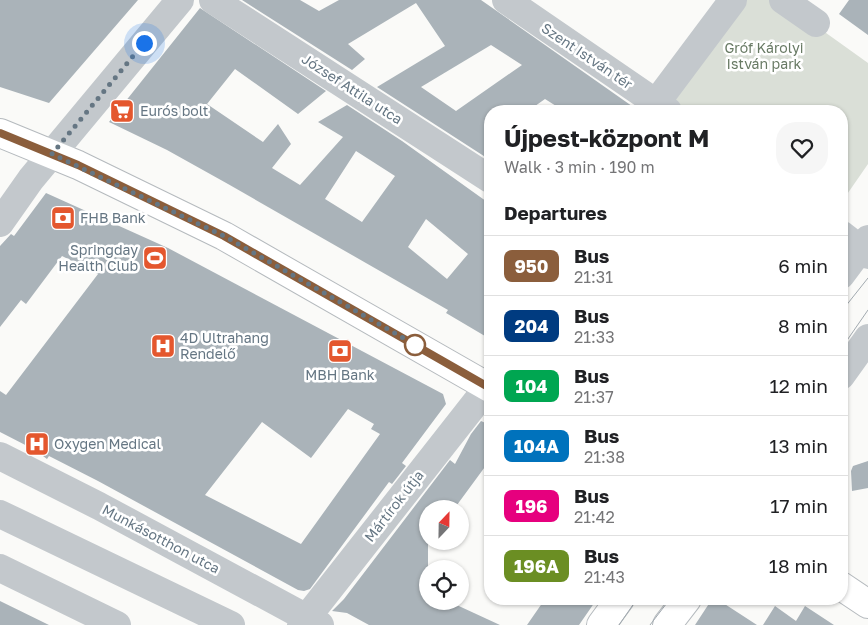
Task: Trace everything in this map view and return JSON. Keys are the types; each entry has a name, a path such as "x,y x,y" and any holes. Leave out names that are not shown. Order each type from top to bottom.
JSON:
{"main road":[{"path":"0,134 52,154 224,236 484,385"},
{"path":"848,591 868,604"},
{"path":"601,625 616,605"},
{"path":"667,625 682,605"}],"street":[{"path":"0,223 31,179 180,0"},
{"name":"József Attila utca","path":"214,0 484,174"},
{"name":"Szent István tér","path":"506,0 659,105"},
{"path":"663,105 733,0"},
{"path":"783,0 816,23"},
{"path":"848,263 859,244"},
{"path":"848,366 868,338"},
{"name":"Mártírok útja","path":"309,622 484,394"},
{"name":"Munkásotthon utca","path":"0,456 98,506 309,622"},
{"path":"0,514 231,625"},
{"path":"0,568 117,625"}],"green space":[{"name":"Gróf Károlyi István park","path":"736,0 780,0 868,63 868,164 848,193 848,105 666,105 662,102"}],"building":[{"path":"0,0 138,0 49,103 0,87"},
{"path":"242,0 300,0 319,11 339,0 481,0 630,105 554,105 545,99 536,105 484,105 484,156 377,87 445,46 416,3 348,44 365,59 352,70","holes":["491,45 522,65 456,111 421,87"]},
{"path":"849,0 868,0 868,35 839,14"},
{"path":"200,8 326,91 298,114 235,69 207,104 263,142 278,124 291,144 272,168 300,185 343,137 318,122 347,105 402,141 484,200 484,335 446,313 448,310 167,150 109,122","holes":["356,151 395,176 362,222 325,199","426,219 468,254 447,279 408,247"]},
{"path":"46,193 168,248 443,394 446,404 402,463 406,466 392,484 389,482 310,589 298,590 98,481 49,456 47,459 35,450 0,432 0,391 6,395 98,274 62,256 26,304 21,300 0,327 0,246 11,234 14,236","holes":["348,409 374,424 371,429 380,434 301,544 205,495 262,422 311,458"]},
{"path":"481,421 484,422 484,468 461,500 419,500 450,460 455,464 471,434"},
{"path":"868,461 868,488 852,491 851,471 853,466"},
{"path":"419,501 419,550 428,550 428,560 419,560 419,610 468,610 500,625 369,625 347,613 332,611 344,599"},
{"path":"0,601 49,625 0,625"},
{"path":"541,605 593,605 579,625 527,625"},
{"path":"708,605 726,605 757,625 695,625"},
{"path":"775,606 796,621 805,606 834,625 763,625"}],"tram line":[{"path":"848,303 868,278"},
{"path":"848,339 868,310"},
{"path":"619,625 633,605"},
{"path":"650,625 665,605"}],"bus line":[{"name":"950","path":"0,133 78,165 224,236 484,385"}],"place":[{"name":"Eurós bolt","path":"122,111"},
{"name":"FHB Bank","path":"63,218"},
{"name":"Springday Health Club","path":"155,258"},
{"name":"4D Ultrahang Rendelő","path":"163,346"},
{"name":"MBH Bank","path":"340,351"},
{"name":"Oxygen Medical","path":"37,444"}],"route":[{"path":"144,43 52,154 224,236 421,348 415,345"}]}
